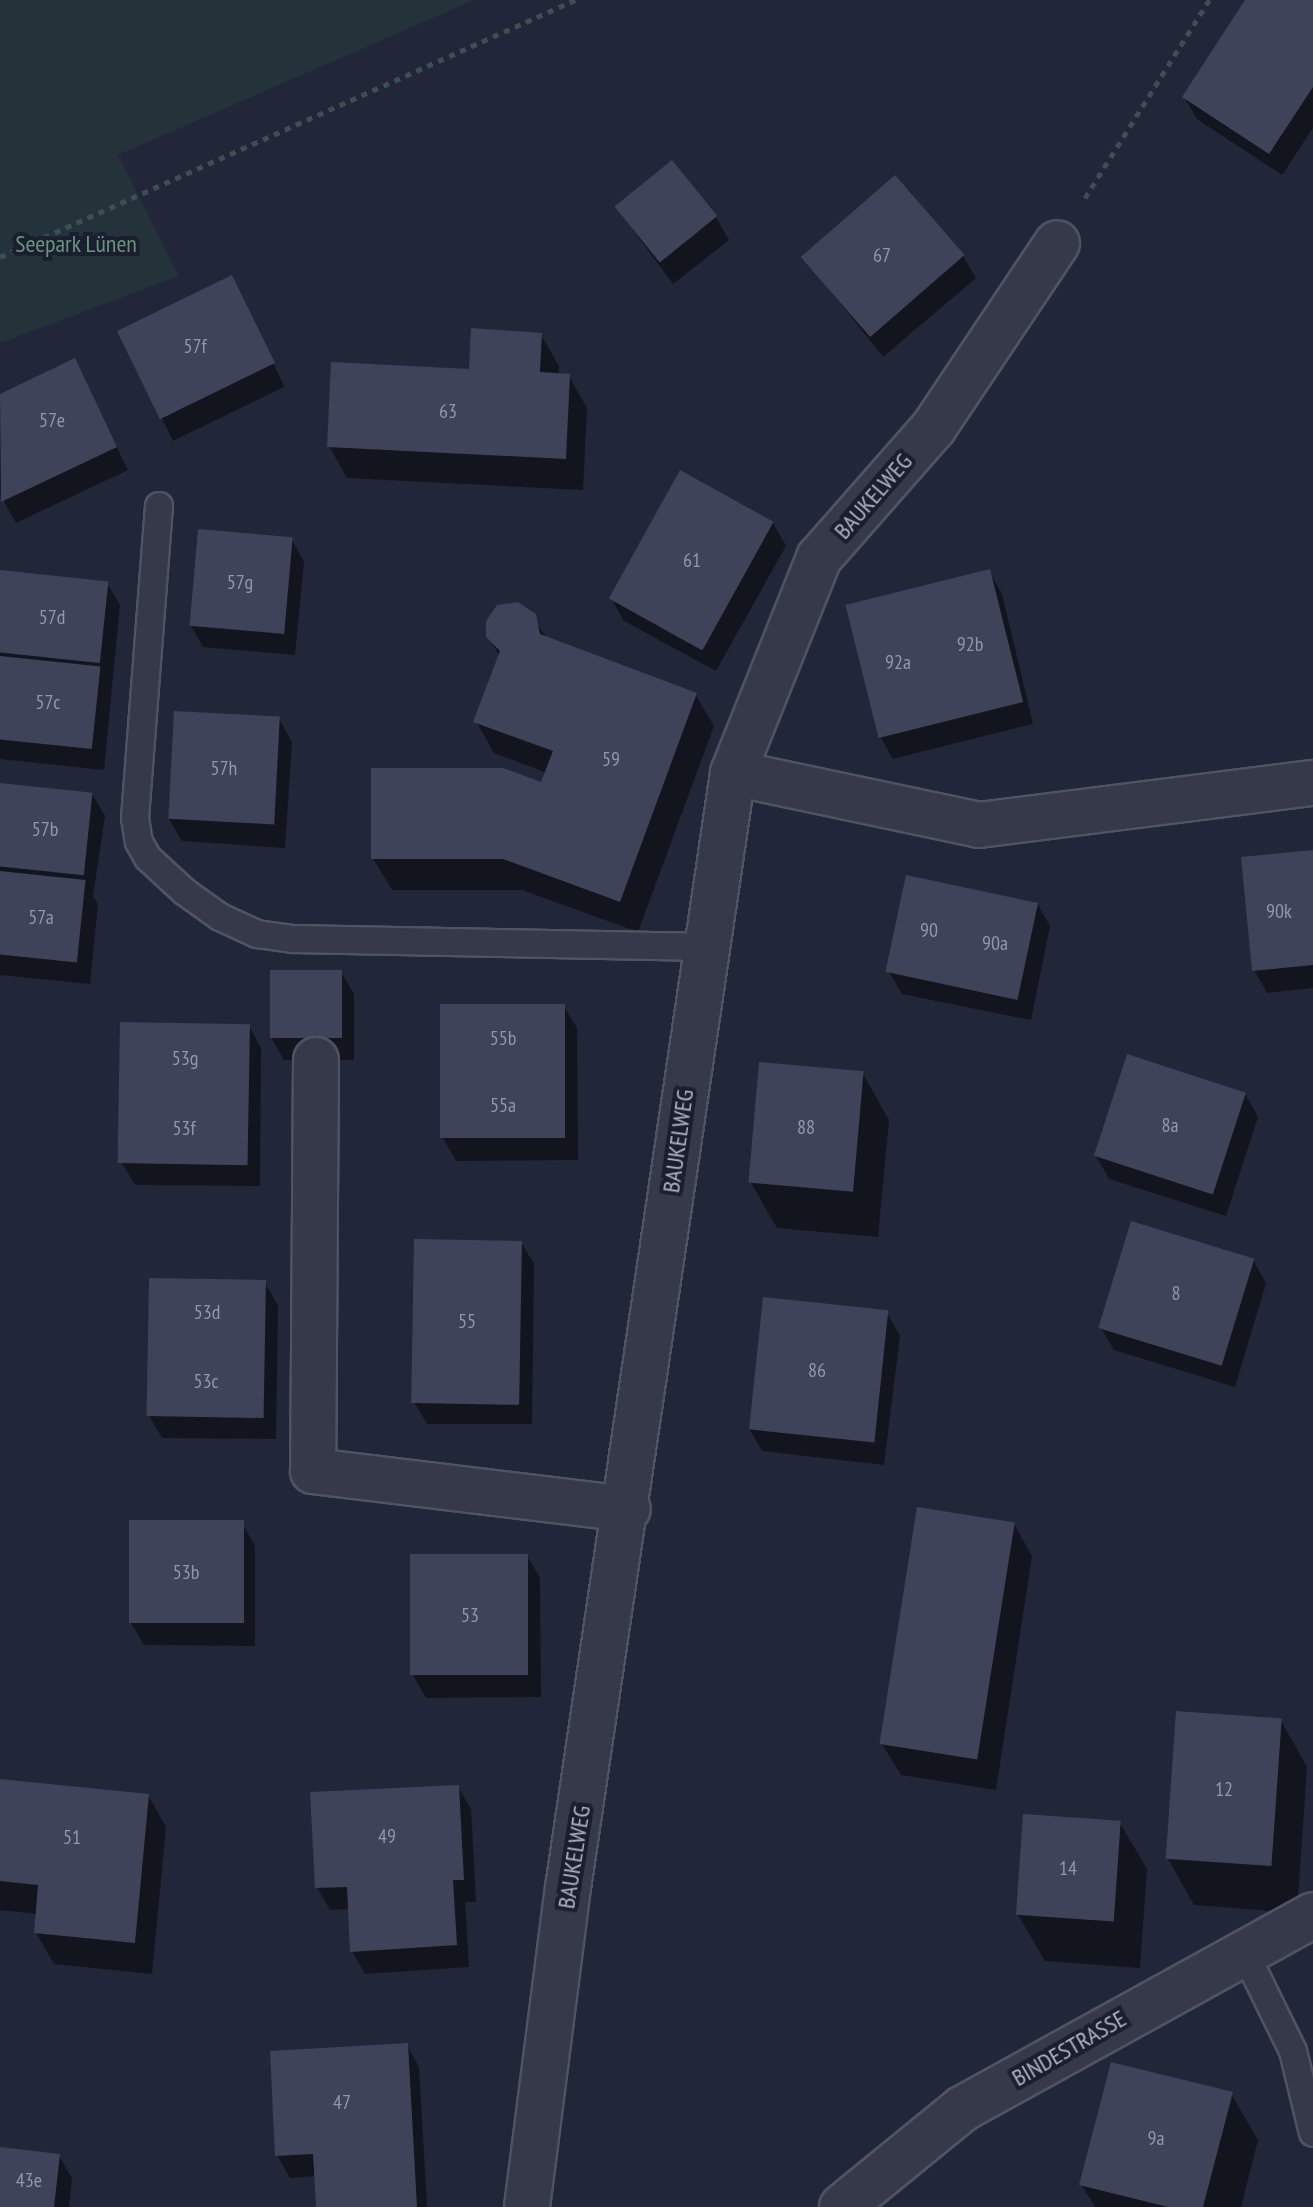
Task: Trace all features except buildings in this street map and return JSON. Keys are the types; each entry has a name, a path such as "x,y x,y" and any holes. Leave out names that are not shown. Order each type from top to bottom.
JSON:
{"street":[{"name":"BAUKELWEG","path":"527,2207 568,1888 628,1509 705,947 733,773 819,558 934,427 1057,243"},
{"path":"733,773 979,825 1313,783"},
{"path":"316,1060 313,1471 628,1509"},
{"name":"BINDESTRASSE","path":"842,2207 962,2109 1243,1949 1313,1915"}],"lane":[{"path":"159,506 135,818 139,842 148,858 185,892 220,917 257,934 294,939 705,947"},
{"path":"1243,1949 1293,2051 1313,2133"}],"path":[{"path":"0,257 575,0"},
{"path":"1057,243 1209,0"}],"green space":[{"name":"Seepark Lünen","path":"0,0 474,0 118,155 179,276 0,343"}]}
